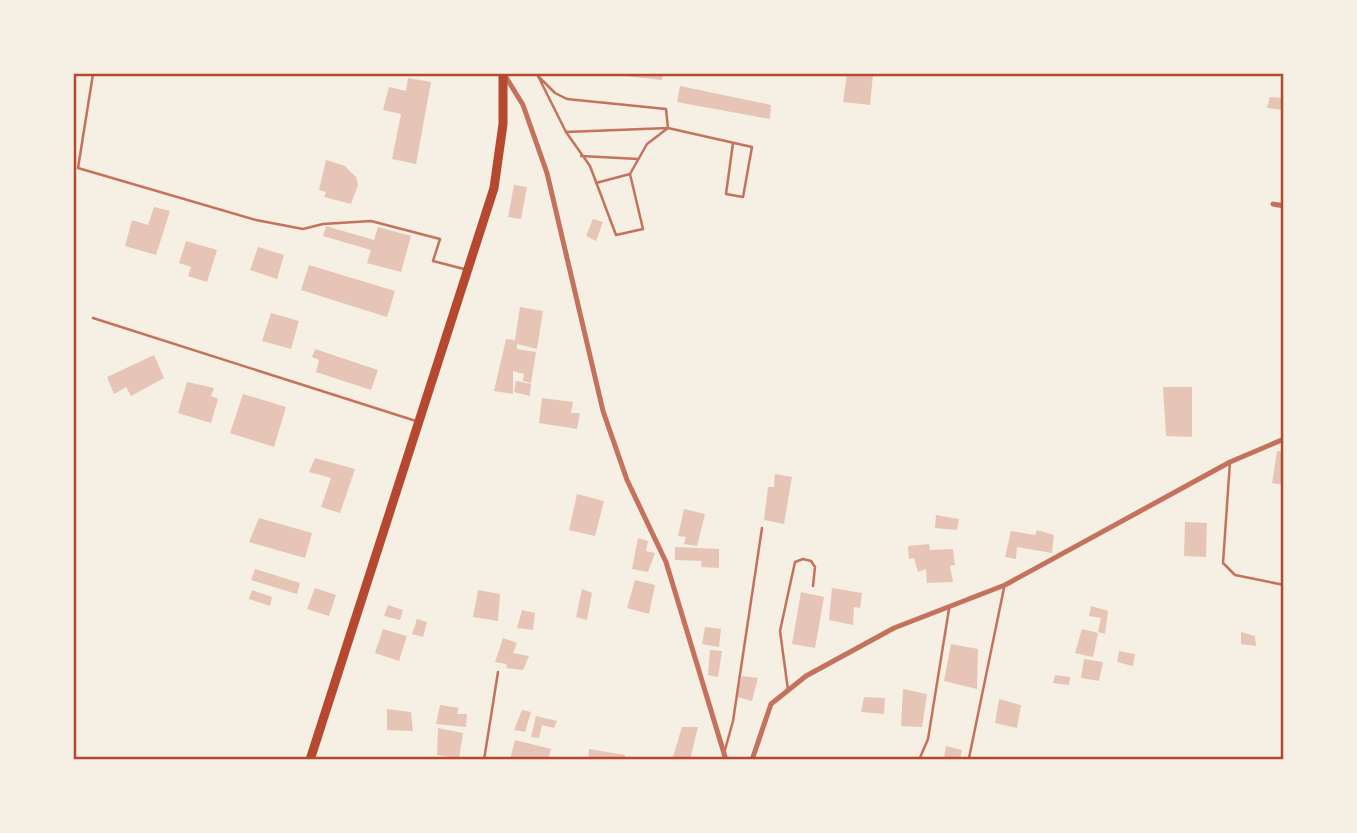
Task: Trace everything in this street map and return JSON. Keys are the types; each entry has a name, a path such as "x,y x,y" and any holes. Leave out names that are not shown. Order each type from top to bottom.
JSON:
{"main road":[{"path":"310,760 494,188 503,124 503,74"}],"street":[{"path":"503,74 523,105 547,173 603,411 627,480 666,562 725,756"},
{"path":"1273,204 1283,206"},
{"path":"752,760 771,704 806,676 894,628 1004,585 1230,462 1283,439"}],"lane":[{"path":"93,74 78,168 268,223 303,229 323,224 371,221 440,239 433,261 467,270"},
{"path":"538,75 567,100 666,109 668,128"},
{"path":"538,75 566,132 590,166 616,235 643,229 630,174 647,144 668,128"},
{"path":"566,132 668,128 751,147 743,197 726,194 733,143"},
{"path":"582,156 638,159"},
{"path":"596,183 630,174"},
{"path":"93,318 419,422"},
{"path":"1230,462 1223,563 1235,575 1283,584"},
{"path":"725,756 733,721 762,528"},
{"path":"788,690 780,631 795,562 803,559 811,561 815,567 813,586"},
{"path":"969,758 1004,585"},
{"path":"919,760 928,740 950,606"},
{"path":"484,760 498,672"}],"building":[{"path":"607,74 663,74 662,80"},
{"path":"847,74 873,74 870,105 843,102"},
{"path":"408,78 431,82 416,164 392,159 401,114 383,110 389,87 406,91"},
{"path":"680,86 771,105 770,119 677,102"},
{"path":"1270,97 1284,98 1284,110 1267,108"},
{"path":"326,160 345,166 356,177 358,185 351,204 324,197 326,192 319,190"},
{"path":"514,185 527,187 521,219 508,217"},
{"path":"154,207 170,211 156,255 125,246 132,220 148,225"},
{"path":"593,219 603,222 596,241 586,236"},
{"path":"326,226 374,240 378,227 411,236 401,272 367,263 371,250 323,236"},
{"path":"186,241 217,250 207,282 188,276 191,267 179,263"},
{"path":"258,247 284,255 277,279 250,270"},
{"path":"309,265 395,291 387,317 301,290"},
{"path":"520,307 543,311 537,349 517,344 517,349 536,352 531,383 523,381 524,374 513,371 513,394 494,391 506,339 515,340"},
{"path":"271,313 299,321 291,349 262,341"},
{"path":"315,349 378,370 371,390 316,372 319,360 312,357"},
{"path":"154,355 164,378 131,396 126,387 114,394 107,377"},
{"path":"516,381 531,384 530,396 514,392"},
{"path":"187,382 214,388 211,396 218,399 211,423 178,413"},
{"path":"1163,387 1192,387 1192,437 1166,436"},
{"path":"243,394 286,407 274,447 230,433"},
{"path":"542,398 573,402 571,413 580,413 577,429 539,423"},
{"path":"1277,451 1284,452 1284,485 1272,483"},
{"path":"315,458 355,469 340,513 321,507 331,478 309,472"},
{"path":"775,474 792,477 784,524 764,520 768,487 774,487"},
{"path":"577,494 604,501 595,536 569,530"},
{"path":"684,509 705,514 697,546 684,544 686,537 678,536"},
{"path":"936,515 959,519 957,530 935,528"},
{"path":"259,518 312,533 305,558 249,542"},
{"path":"1185,522 1207,523 1206,557 1184,556"},
{"path":"1037,530 1054,535 1052,553 1017,547 1016,559 1005,557 1011,531 1035,535"},
{"path":"638,538 648,541 646,551 655,553 648,572 632,569"},
{"path":"929,544 930,550 953,549 955,565 950,566 953,582 927,583 926,569 918,572 914,558 909,559 908,546"},
{"path":"675,547 719,549 719,568 701,567 702,561 675,560"},
{"path":"255,569 300,583 297,594 251,580"},
{"path":"635,580 655,585 649,614 627,608"},
{"path":"315,588 336,595 329,616 307,609"},
{"path":"832,588 862,593 860,608 854,607 853,625 829,620"},
{"path":"582,589 592,593 587,620 576,617"},
{"path":"252,590 272,597 270,606 249,599"},
{"path":"478,590 500,594 498,621 473,617"},
{"path":"801,592 824,597 815,648 792,644"},
{"path":"388,605 403,610 400,620 384,616"},
{"path":"1091,606 1108,611 1105,634 1098,632 1101,618 1089,616"},
{"path":"522,610 535,613 533,630 517,628"},
{"path":"417,619 427,622 423,637 412,634"},
{"path":"705,627 721,629 719,647 702,644"},
{"path":"383,629 407,636 399,661 375,653"},
{"path":"1082,629 1098,633 1093,657 1075,653"},
{"path":"1241,632 1255,636 1256,646 1241,644"},
{"path":"503,638 517,643 513,653 529,656 523,670 507,668 506,664 495,662"},
{"path":"951,644 978,649 977,689 944,681"},
{"path":"710,650 722,651 718,677 708,675"},
{"path":"1119,651 1135,654 1133,666 1117,662"},
{"path":"1084,659 1103,662 1099,681 1081,678"},
{"path":"1055,675 1070,677 1069,685 1053,683"},
{"path":"742,676 758,678 752,701 737,697"},
{"path":"903,689 927,694 922,727 901,726"},
{"path":"864,697 885,698 884,714 861,712"},
{"path":"999,699 1021,705 1017,728 995,723"},
{"path":"440,705 459,708 457,714 467,714 466,727 436,724"},
{"path":"387,709 411,712 413,731 387,730"},
{"path":"522,710 531,712 525,732 514,730"},
{"path":"536,716 557,721 554,728 542,725 539,738 531,737"},
{"path":"682,727 698,727 690,760 672,760"},
{"path":"438,728 463,733 459,758 437,755"},
{"path":"515,740 551,749 548,760 510,760"},
{"path":"946,746 962,750 960,760 944,757"},
{"path":"589,749 625,755 624,760 588,760"}]}
